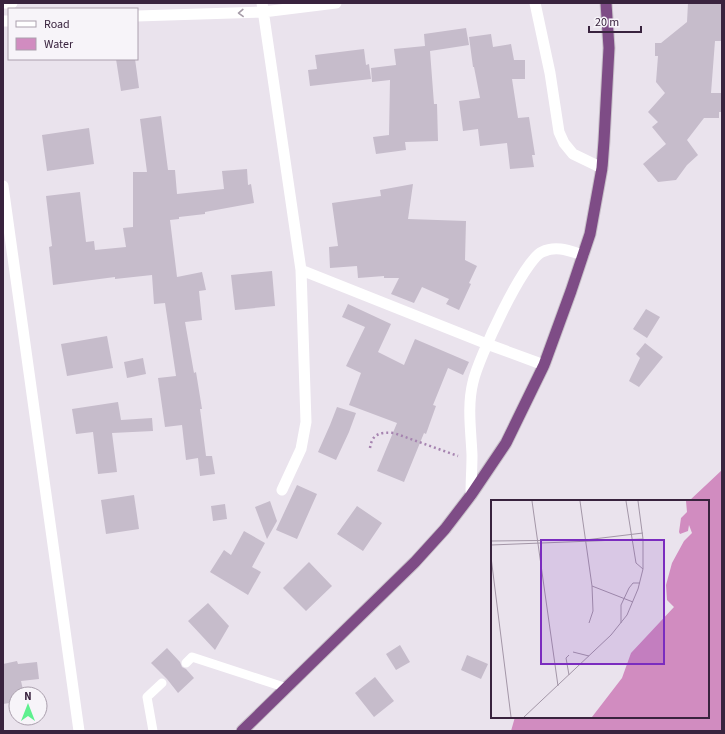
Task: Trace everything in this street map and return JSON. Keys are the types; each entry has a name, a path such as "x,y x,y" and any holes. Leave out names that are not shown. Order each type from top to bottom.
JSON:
{"highway":[{"path":"242,731 415,562 445,529 506,443 544,365 590,234 602,168 609,48 606,3"}],"street":[{"path":"3,3 12,3"},
{"path":"138,16 336,3"},
{"path":"535,3 550,73 559,132 564,143 573,154 602,168"},
{"path":"262,7 301,270 306,422 301,449 282,490"},
{"path":"3,186 79,731"},
{"path":"471,494 472,460 470,410 473,382 487,344 518,281 534,258 543,251 559,248 583,256"},
{"path":"301,270 544,365"}],"lane":[{"path":"186,663 192,657 286,688"},
{"path":"153,731 147,697 162,683"}],"path":[{"path":"370,448 371,442 377,434 384,432 394,433 472,460"}],"water":[{"path":"722,470 722,731 511,731 515,718 709,718 709,500 690,500"}],"building":[{"path":"688,3 722,3 722,41 715,41 711,93 722,93 722,112 719,112 719,118 704,118 687,140 698,155 687,165 676,180 658,182 643,164 666,144 652,127 658,122 648,112 665,93 656,82 658,56 655,56 655,43 661,43 687,22"},
{"path":"466,28 469,45 430,51 434,104 437,104 438,141 405,142 406,150 376,154 373,137 389,135 390,80 372,82 371,68 396,65 394,49 425,46 424,34"},
{"path":"491,34 493,47 511,44 514,60 525,60 525,79 512,79 518,118 529,117 535,155 532,155 534,167 510,169 507,143 480,146 478,129 463,131 459,101 480,98 473,67 469,37"},
{"path":"364,49 366,65 369,64 371,79 310,86 308,70 317,69 315,55"},
{"path":"116,60 135,60 139,88 121,91"},
{"path":"161,116 168,170 175,170 177,194 224,189 222,171 247,169 248,185 251,184 254,203 170,220 177,277 202,272 206,290 199,291 202,320 185,322 194,373 196,372 202,409 200,409 206,456 212,456 215,474 200,476 198,458 186,460 182,425 165,427 158,378 176,376 165,303 154,304 152,275 115,279 115,277 53,285 49,247 52,246 46,196 80,192 86,242 94,241 95,250 126,247 123,228 133,227 133,172 147,172 140,119"},
{"path":"89,128 94,164 47,171 42,135"},
{"path":"413,184 408,219 466,221 465,260 477,266 469,283 471,284 459,310 446,304 449,299 422,287 414,303 391,294 399,278 384,278 384,276 358,278 357,266 330,268 329,247 338,246 332,203 381,196 380,190"},
{"path":"272,271 275,306 235,310 231,275"},
{"path":"348,304 391,324 378,352 404,365 415,339 469,362 463,375 448,368 433,405 436,406 426,434 424,433 404,482 377,471 397,423 349,405 361,373 346,366 365,327 342,317"},
{"path":"646,309 660,317 647,338 633,329"},
{"path":"107,336 113,368 67,376 61,344"},
{"path":"645,343 663,357 639,387 629,381 640,358 636,354"},
{"path":"143,358 146,374 127,378 124,362"},
{"path":"118,402 121,420 152,418 153,431 112,433 117,472 98,474 93,432 76,434 72,409"},
{"path":"337,407 356,413 336,460 318,452"},
{"path":"297,485 317,494 297,539 276,530"},
{"path":"134,495 139,529 106,534 101,500"},
{"path":"270,501 277,521 267,539 255,507"},
{"path":"225,504 227,519 213,521 211,506"},
{"path":"357,506 382,523 363,551 337,534"},
{"path":"244,531 265,543 252,567 261,572 248,595 210,572 224,550 231,555"},
{"path":"309,562 332,586 306,611 283,588"},
{"path":"208,603 229,626 215,650 188,621"},
{"path":"400,645 410,662 396,670 386,654"},
{"path":"167,648 180,662 182,667 186,669 194,678 178,693 151,663"},
{"path":"467,655 488,664 481,679 461,670"},
{"path":"17,661 18,664 37,662 39,679 21,681 22,686 8,686 8,703 3,704 3,664"},
{"path":"375,677 394,701 374,717 355,693"}]}
